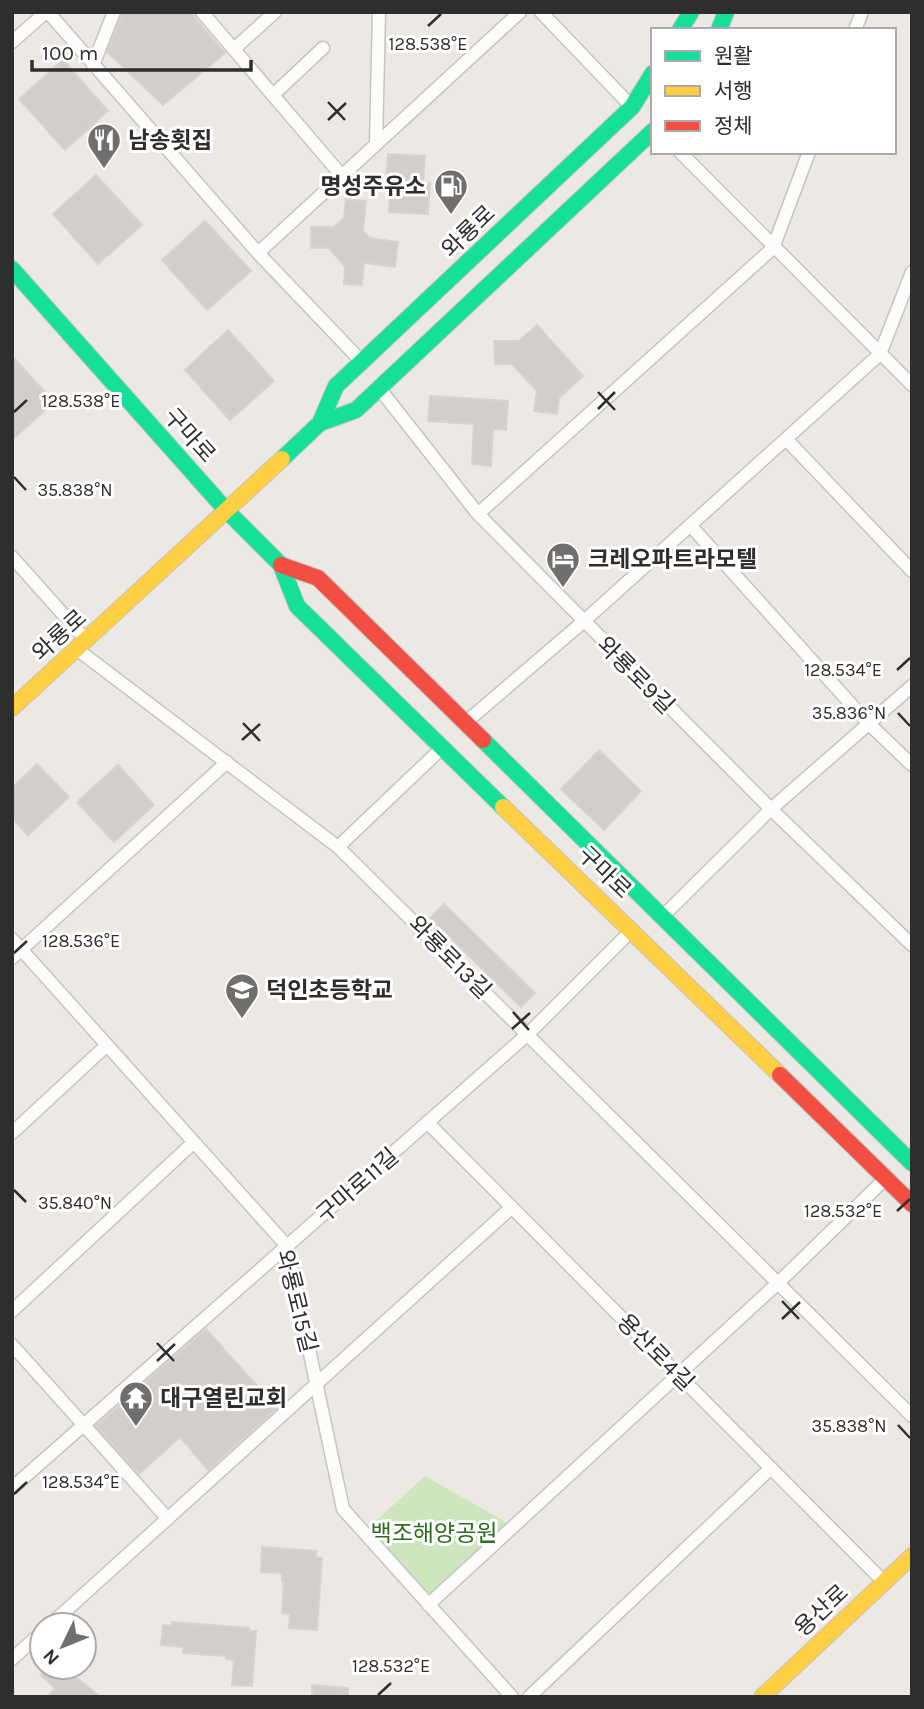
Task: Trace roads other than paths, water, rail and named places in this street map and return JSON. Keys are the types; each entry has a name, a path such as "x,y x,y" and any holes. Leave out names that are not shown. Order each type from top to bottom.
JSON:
{"main road":[{"path":"681,28 691,12"},
{"name":"와룡로","path":"320,423 336,386 632,107 651,76"},
{"name":"와룡로","path":"12,708 83,646 320,423 356,410 651,133"},
{"name":"구마로","path":"12,269 226,510 281,565 298,606 912,1203"},
{"name":"구마로","path":"281,565 318,578 661,918 910,1159"},
{"name":"용산로","path":"762,1697 912,1556"}],"street":[{"path":"12,42 47,12 258,253 363,363"},
{"path":"93,65 114,12"},
{"path":"202,12 342,176"},
{"path":"234,49 275,12"},
{"path":"376,144 379,12"},
{"path":"258,253 520,12"},
{"path":"541,12 632,107"},
{"path":"273,95 323,48"},
{"path":"682,154 912,385"},
{"path":"478,514 773,248 808,154"},
{"path":"465,723 583,622 880,354 912,272"},
{"name":"와룡로9길","path":"379,388 478,514 771,809 912,944"},
{"path":"786,439 912,571"},
{"path":"690,525 868,723 912,765"},
{"name":"와룡로13길","path":"12,558 83,646 227,762 338,846 912,1416"},
{"path":"661,918 771,809 912,686"},
{"path":"338,846 443,747"},
{"path":"17,954 227,762"},
{"name":"구마로11길","path":"12,1488 528,1034 632,930"},
{"name":"와룡로15길","path":"12,939 17,954 107,1045 287,1246 343,1510 512,1697"},
{"path":"12,1133 107,1045"},
{"name":"용산로4길","path":"427,1122 884,1582"},
{"path":"12,1311 194,1142"},
{"path":"428,1605 778,1283 886,1178"},
{"path":"66,1611 512,1207"},
{"path":"12,1346 167,1520"},
{"path":"529,1697 771,1468"},
{"path":"12,1659 28,1645"}],"place":[{"name":"남송횟집","path":"104,170"},
{"name":"명성주유소","path":"451,216"},
{"name":"크레오파트라모텔","path":"563,589"},
{"name":"덕인초등학교","path":"242,1020"},
{"name":"대구열린교회","path":"136,1428"}],"park label":[{"name":"백조해양공원","path":"434,1533"}]}
